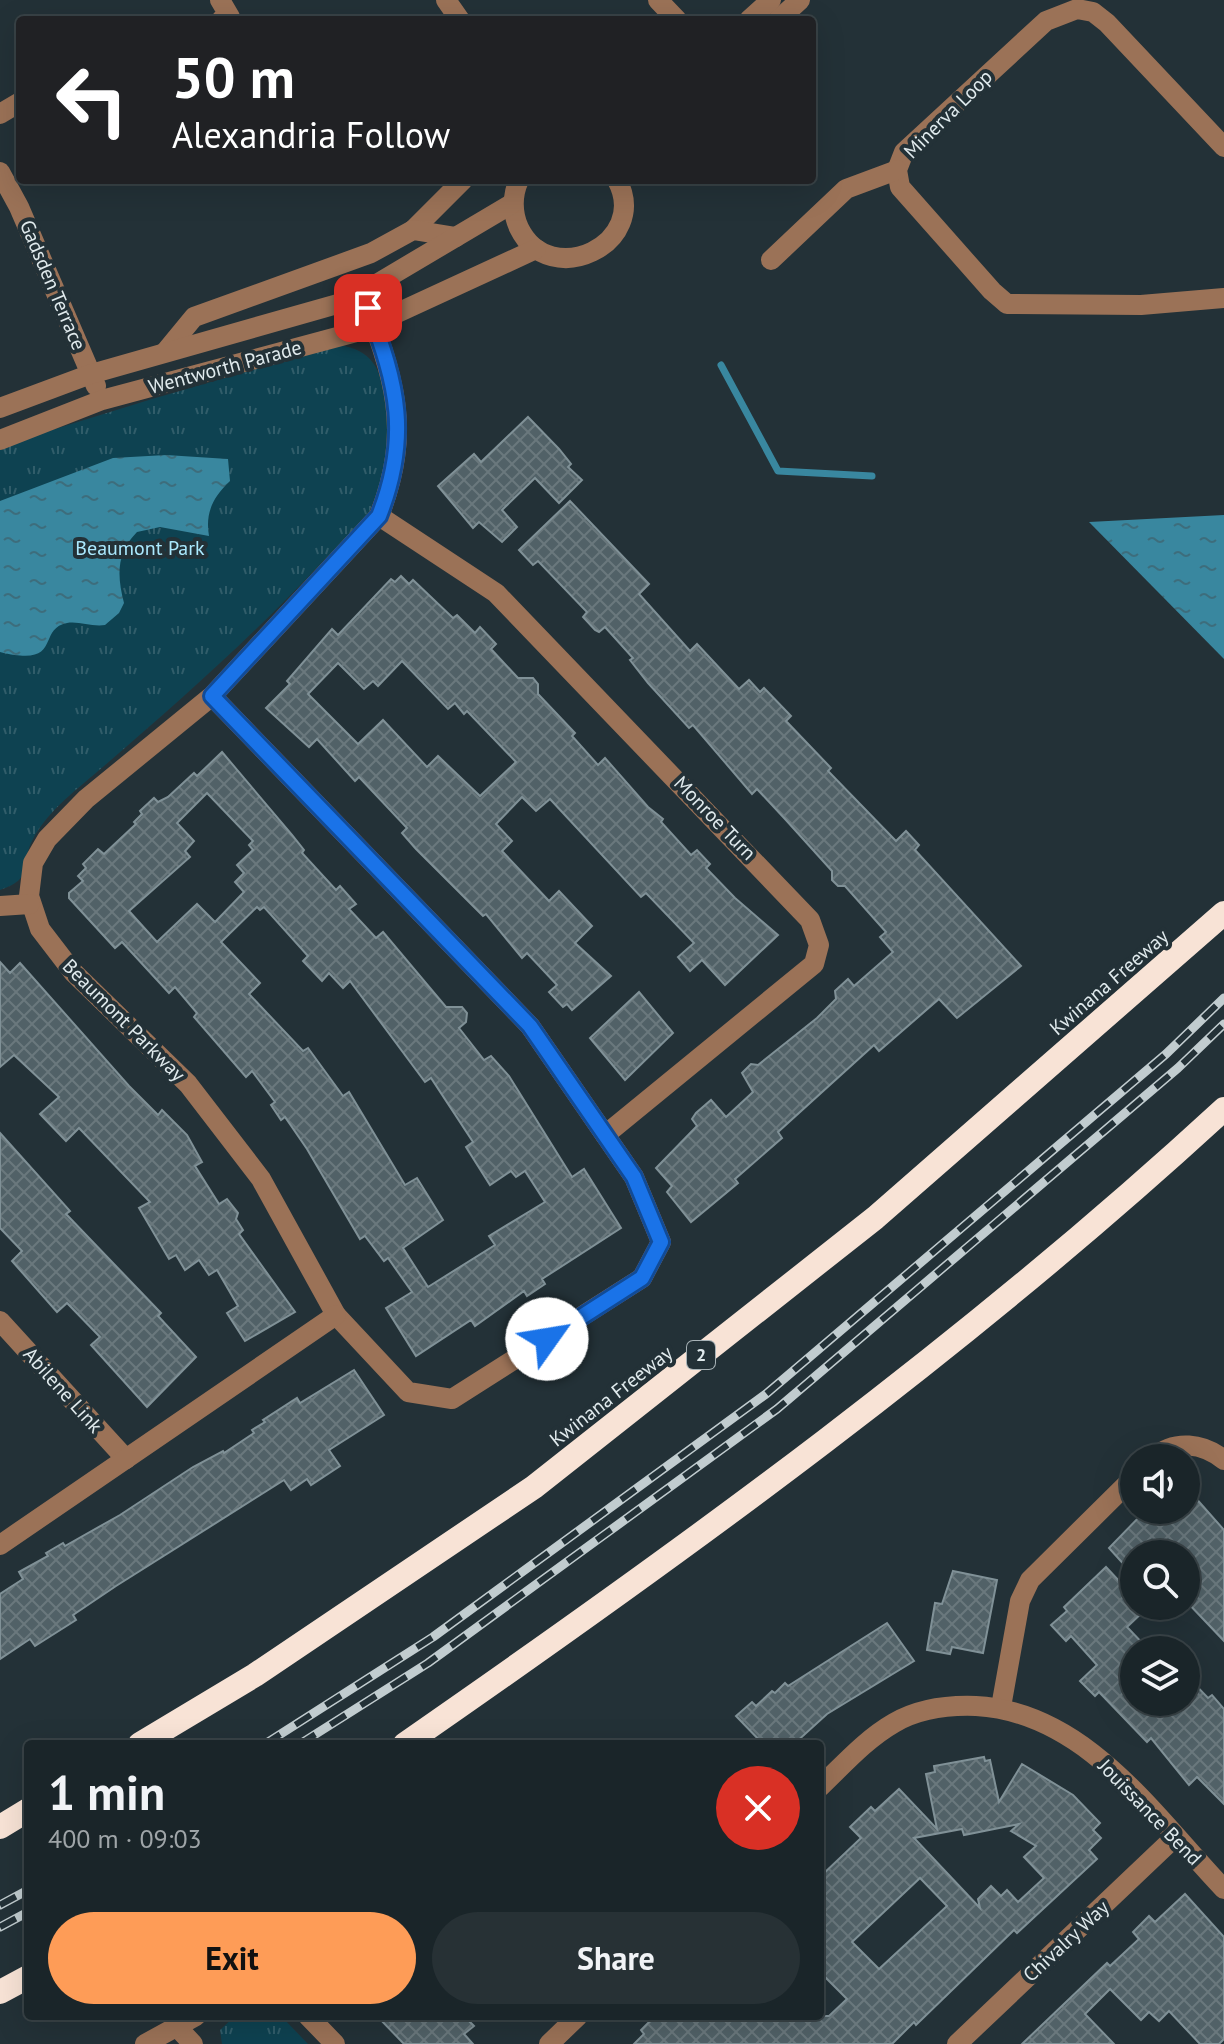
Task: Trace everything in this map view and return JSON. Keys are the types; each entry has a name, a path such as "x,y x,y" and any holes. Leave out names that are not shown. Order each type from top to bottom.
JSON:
{"highway":[{"name":"Kwinana Freeway","path":"147,1740 255,1675 534,1487 875,1218 1224,913"},
{"path":"411,1740 634,1585 962,1337 1224,1109"},
{"path":"0,1827 24,1812"},
{"path":"0,1992 24,1979"}],"street":[{"path":"658,0 673,16"},
{"path":"753,16 771,0"},
{"path":"782,16 800,0"},
{"name":"Minerva Loop","path":"1224,147 1107,23 1078,5 1046,21 904,152 897,170 900,187 1007,304 1141,305 1224,298"},
{"path":"771,260 846,189 897,170"},
{"name":"Gadsden Terrace","path":"0,172 19,207 102,400"},
{"path":"166,351 194,317 371,253 413,230 459,184"},
{"path":"618,184 624,203"},
{"path":"536,249 561,259 588,256 610,241 618,229 624,203 636,184"},
{"name":"Wentworth Parade","path":"0,408 91,374 348,301 456,237 516,187"},
{"name":"Wentworth Parade","path":"0,440 102,400 356,332 536,249 523,236 516,187"},
{"path":"413,230 456,237"},
{"path":"0,906 30,904 33,863 47,839 86,799 212,696 379,516 393,480 400,430 390,378 362,293"},
{"name":"Monroe Turn","path":"379,516 496,593 810,920 819,945 814,964 605,1135"},
{"path":"212,696 530,1026 605,1135"},
{"name":"Beaumont Parkway","path":"30,904 40,929 73,972 188,1084 261,1179 336,1315 408,1392 452,1399 642,1278 661,1242 634,1177 605,1135"},
{"path":"0,1545 336,1315"},
{"name":"Abilene Link","path":"0,1321 126,1459"},
{"path":"1200,1447 1209,1448 1224,1460"},
{"path":"1001,1707 1020,1601 1030,1580 1120,1491"},
{"name":"Jouissance Bend","path":"824,1784 895,1722 948,1705 1001,1707 1057,1727 1102,1760 1224,1889"},
{"name":"Chivalry Way","path":"957,2044 1174,1838"},
{"path":"145,2044 189,2020"},
{"path":"312,2020 335,2044"},
{"path":"549,2044 574,2020"},
{"path":"177,2027 193,2044"}],"green space":[{"name":"Beaumont Park","path":"339,345 359,351 372,362 385,397 386,455 370,510 350,536 245,640 56,809 33,839 23,875 0,890 0,450 26,438"},
{"path":"231,2020 285,2020 308,2044 222,2044 220,2030"}],"water":[{"path":"166,455 228,459 230,481 212,506 208,520 209,536 160,527 137,532 125,548 120,565 124,603 119,613 105,625 67,623 58,627 52,632 46,646 33,655 0,652 0,501 113,458"},
{"path":"1224,515 1224,659 1089,522"}],"building":[{"path":"528,417 559,449 571,464 568,467 582,480 559,503 535,478 502,510 517,527 502,542 479,522 473,528 438,486 474,454 481,462"},
{"path":"570,501 649,584 639,594 690,651 697,644 739,689 749,680 760,692 764,688 791,716 786,721 831,768 828,771 896,841 906,831 919,845 915,850 1021,966 957,1018 939,999 879,1051 874,1045 778,1132 782,1138 735,1179 738,1183 691,1222 667,1192 672,1186 656,1168 697,1126 692,1119 696,1113 711,1100 726,1117 753,1092 742,1073 751,1064 758,1065 817,1018 836,999 835,991 848,979 854,986 893,952 880,937 886,932 845,886 838,886 832,880 832,871 785,819 757,789 752,794 693,725 689,728 648,683 630,660 633,658 605,627 599,632 595,630 583,617 587,612 538,561 533,565 519,550"},
{"path":"401,576 409,584 413,580 453,618 457,615 475,633 480,627 496,644 491,649 518,678 533,678 538,684 538,694 575,733 572,736 598,765 605,758 648,807 663,819 661,822 691,855 697,850 710,864 706,868 778,935 725,985 702,960 690,971 678,957 694,943 646,893 641,897 550,799 536,811 522,797 496,824 512,841 502,851 549,901 559,891 592,926 575,943 611,976 572,1010 567,1004 563,1007 549,992 557,985 527,953 522,958 486,914 483,916 416,849 402,833 407,828 359,777 355,781 317,739 309,747 266,708 290,684 287,681 332,629 338,635 391,579 395,582","holes":["402,661 448,709 455,703 464,714 467,711 516,762 480,796 438,756 427,767 383,720 358,744 308,694 338,663 364,689 373,681 378,686"]},
{"path":"222,752 304,850 302,853 336,890 340,886 356,904 349,909 376,938 383,932 446,1007 462,1007 467,1013 466,1022 459,1028 484,1060 491,1056 509,1076 572,1177 584,1169 621,1228 542,1279 545,1284 527,1296 524,1291 475,1326 471,1320 416,1356 386,1308 412,1292 388,1258 384,1261 365,1236 360,1239 307,1149 285,1117 281,1120 271,1105 275,1102 252,1071 246,1077 194,1017 197,1013 175,987 169,993 122,942 115,948 69,898 69,893 83,881 78,876 86,868 83,864 98,849 104,854 136,824 134,822 142,814 140,811 154,798 158,802 168,797 194,773 197,776","holes":["207,793 253,841 249,845 253,850 237,865 244,873 235,882 244,892 215,922 197,904 157,942 129,911 190,857 185,851 194,841 177,823","257,907 260,910 264,907 308,956 303,961 322,981 329,973 343,988 350,981 425,1082 431,1078 473,1142 466,1147 490,1185 511,1171 516,1177 525,1171 545,1202 489,1236 495,1245 428,1287 403,1248 443,1220 417,1178 405,1185 349,1092 343,1096 308,1048 303,1051 249,994 260,983 221,942"]},
{"path":"0,962 10,973 20,963 129,1086 158,1115 162,1110 187,1135 202,1162 195,1166 219,1204 227,1199 238,1213 236,1219 243,1230 239,1234 295,1312 245,1341 227,1313 238,1306 217,1270 209,1275 199,1260 185,1270 176,1255 169,1259 139,1208 150,1202 79,1128 66,1141 40,1114 59,1097 14,1055 0,1067"},
{"path":"639,992 673,1033 625,1080 590,1038"},
{"path":"0,1133 70,1211 66,1214 161,1313 158,1316 196,1357 147,1407 91,1345 100,1337 67,1303 57,1312 12,1261 22,1251 0,1228"},
{"path":"354,1370 384,1415 329,1450 340,1466 311,1485 307,1479 291,1490 284,1480 116,1586 73,1615 76,1620 35,1646 30,1639 0,1659 0,1594 23,1579 19,1572 48,1556 46,1553 63,1543 65,1546 120,1515 193,1467 224,1453 254,1433 252,1430 265,1422 263,1420 297,1398 300,1403"},
{"path":"1200,1503 1224,1530 1224,1641 1200,1616 1200,1540 1120,1540 1120,1560 1109,1548 1132,1524 1200,1524"},
{"path":"1106,1567 1120,1582 1120,1620 1134,1620 1127,1627 1136,1636 1120,1636 1120,1714 1099,1692 1095,1696 1080,1681 1097,1665 1071,1636 1066,1641 1051,1625 1067,1611 1064,1607"},
{"path":"953,1571 997,1580 983,1653 952,1647 950,1654 927,1650 935,1603 942,1604"},
{"path":"887,1623 914,1661 827,1714 798,1740 759,1740 736,1716 752,1702 756,1706 772,1691 775,1693 785,1683 788,1686"},
{"path":"1200,1690 1208,1698 1212,1695 1224,1709 1224,1804 1197,1777 1189,1785 1151,1738 1147,1742 1122,1716 1200,1716"},
{"path":"984,1757 985,1761 990,1760 999,1802 1022,1764 1073,1795 1100,1823 1093,1830 1101,1838 1089,1850 1097,1859 1017,1933 1014,1930 916,2025 914,2022 892,2044 634,2044 651,2020 824,2020 824,2016 829,2016 847,1999 824,1976 824,1873 861,1838 850,1827 871,1807 875,1811 899,1789 937,1829 926,1774 935,1772 934,1766","holes":["1019,1824 1011,1831 1036,1846 1024,1857 1044,1878 1018,1902 1007,1890 1001,1896 991,1886 978,1899 980,1908 914,1838 962,1829 964,1835","920,1878 947,1906 879,1969 852,1942"]},
{"path":"1185,1894 1224,1937 1224,2039 1219,2044 1200,2044 1169,2011 1159,2021 1149,2012 1141,2020 1110,1989 1085,2014 1114,2044 1022,2044 1107,1963 1110,1966 1139,1939 1133,1932 1149,1916 1155,1922"},
{"path":"381,2020 468,2020 474,2026 464,2034 473,2044 404,2044"}],"waterway":[{"path":"721,365 778,471 872,476"}],"railway":[{"path":"271,1740 433,1637 766,1394 1166,1054 1224,998"},
{"path":"306,1740 428,1663 777,1409 1178,1068 1224,1024"},
{"path":"0,1905 24,1892"},
{"path":"0,1927 24,1914"}],"route":[{"path":"368,308 390,378 400,430 393,480 379,516 212,696 530,1026 634,1177 661,1242 642,1278 547,1339"}]}
